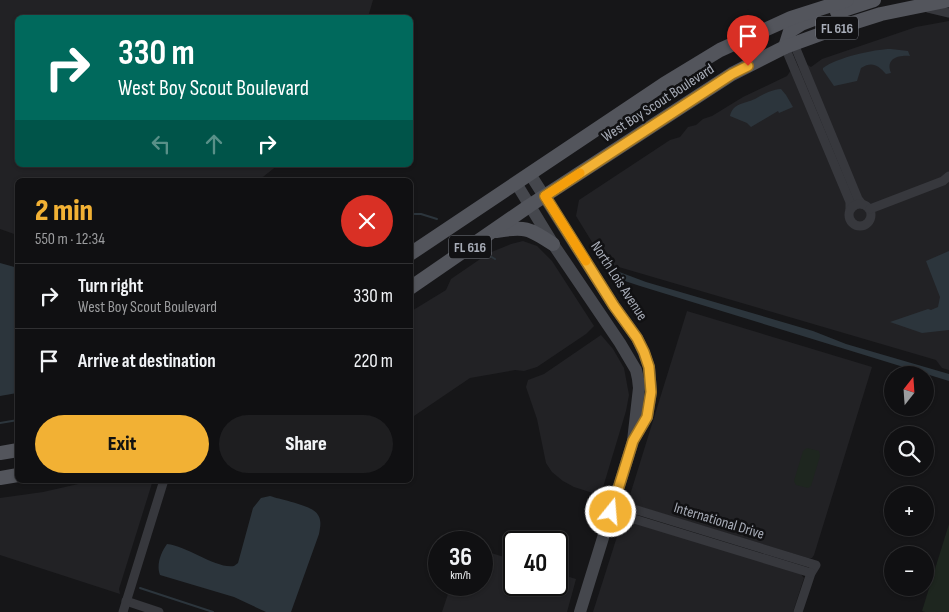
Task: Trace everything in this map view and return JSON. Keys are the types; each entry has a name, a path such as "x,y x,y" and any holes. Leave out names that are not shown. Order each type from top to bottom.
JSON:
{"main road":[{"name":"West Boy Scout Boulevard","path":"413,252 664,84 720,50 791,18 846,0"},
{"path":"790,46 790,31 801,24 874,0"},
{"name":"West Boy Scout Boulevard","path":"413,286 529,206 732,74 790,46 840,26 881,14 949,0"},
{"path":"492,231 524,228 538,234 553,244"},
{"path":"0,453 15,450"},
{"path":"0,478 15,476"}],"street":[{"path":"920,6 949,13"},
{"path":"790,46 828,126 858,199 872,214 867,224 859,226 850,220 850,202 822,136 790,46"},
{"path":"822,136 828,126"},
{"name":"North Lois Avenue","path":"530,174 614,306 637,338 644,352 649,367 651,392 647,417 633,441"},
{"path":"850,209 856,204 866,206 943,181 949,176"},
{"name":"North Lois Avenue","path":"516,183 553,244 620,343 636,370 640,388 633,441 580,612"},
{"path":"123,612 163,483"},
{"name":"International Drive","path":"612,508 759,552 816,565 810,573 759,552"},
{"path":"798,612 810,573"},
{"path":"126,602 159,612"}],"shaded area":[{"path":"0,0 373,0 369,15 15,15 15,167 275,167 262,178 15,178 15,234 0,229"},
{"path":"949,21 949,370 942,368 936,360 605,263 576,216 579,200 670,140 680,137 688,127 696,125 703,119 712,116 743,97 787,76 791,70 806,64 811,67 822,59 916,27"},
{"path":"891,49 908,51 910,56 894,58 890,64 891,73 886,74 872,64 861,68 857,81 834,86 823,70 829,64 865,52"},
{"path":"781,89 793,107 779,113 778,111 751,127 747,123 730,116 736,106 770,91"},
{"path":"523,241 537,246 552,261 594,326 586,334 537,367 524,371 515,370 470,378 413,417 413,310 446,290 451,279 489,253"},
{"path":"949,251 949,330 922,333 890,322 938,307 940,297 926,261"},
{"path":"0,263 15,267 15,393 0,396"},
{"path":"614,270 646,282 813,331 846,344 922,366 900,366 619,279"},
{"path":"687,311 872,367 812,558 634,505 631,502 630,495"},
{"path":"601,335 613,349 624,368 629,395 601,494 596,494 574,487 563,481 552,472 546,463 537,419 526,387 528,380 544,374"},
{"path":"934,370 949,374 949,381 934,376"},
{"path":"807,448 819,451 820,456 811,486 808,488 796,485 794,481 803,451"},
{"path":"83,483 152,483 119,589 120,594 0,555 0,498 43,492"},
{"path":"270,496 310,508 315,511 320,520 319,534 291,612 266,612 234,597 160,575 160,559 167,544 219,564 234,566 238,563 253,508 261,498"},
{"path":"629,521 800,573 804,578 793,612 593,612 621,524"},
{"path":"949,524 949,612 922,611 927,596 934,596 934,572"},
{"path":"493,554 503,557 503,596 568,596 568,577 576,579 567,612 442,612 447,596 493,596"}],"waterway":[{"path":"413,214 421,214 437,219"},
{"path":"490,256 495,259"},
{"path":"0,423 15,420"},
{"path":"140,588 213,612"}],"slow traffic":[{"path":"580,173 545,196 586,261"}],"route":[{"path":"611,512 633,441 647,417 651,392 649,367 637,338 614,306 545,196 732,74 748,66"}]}
